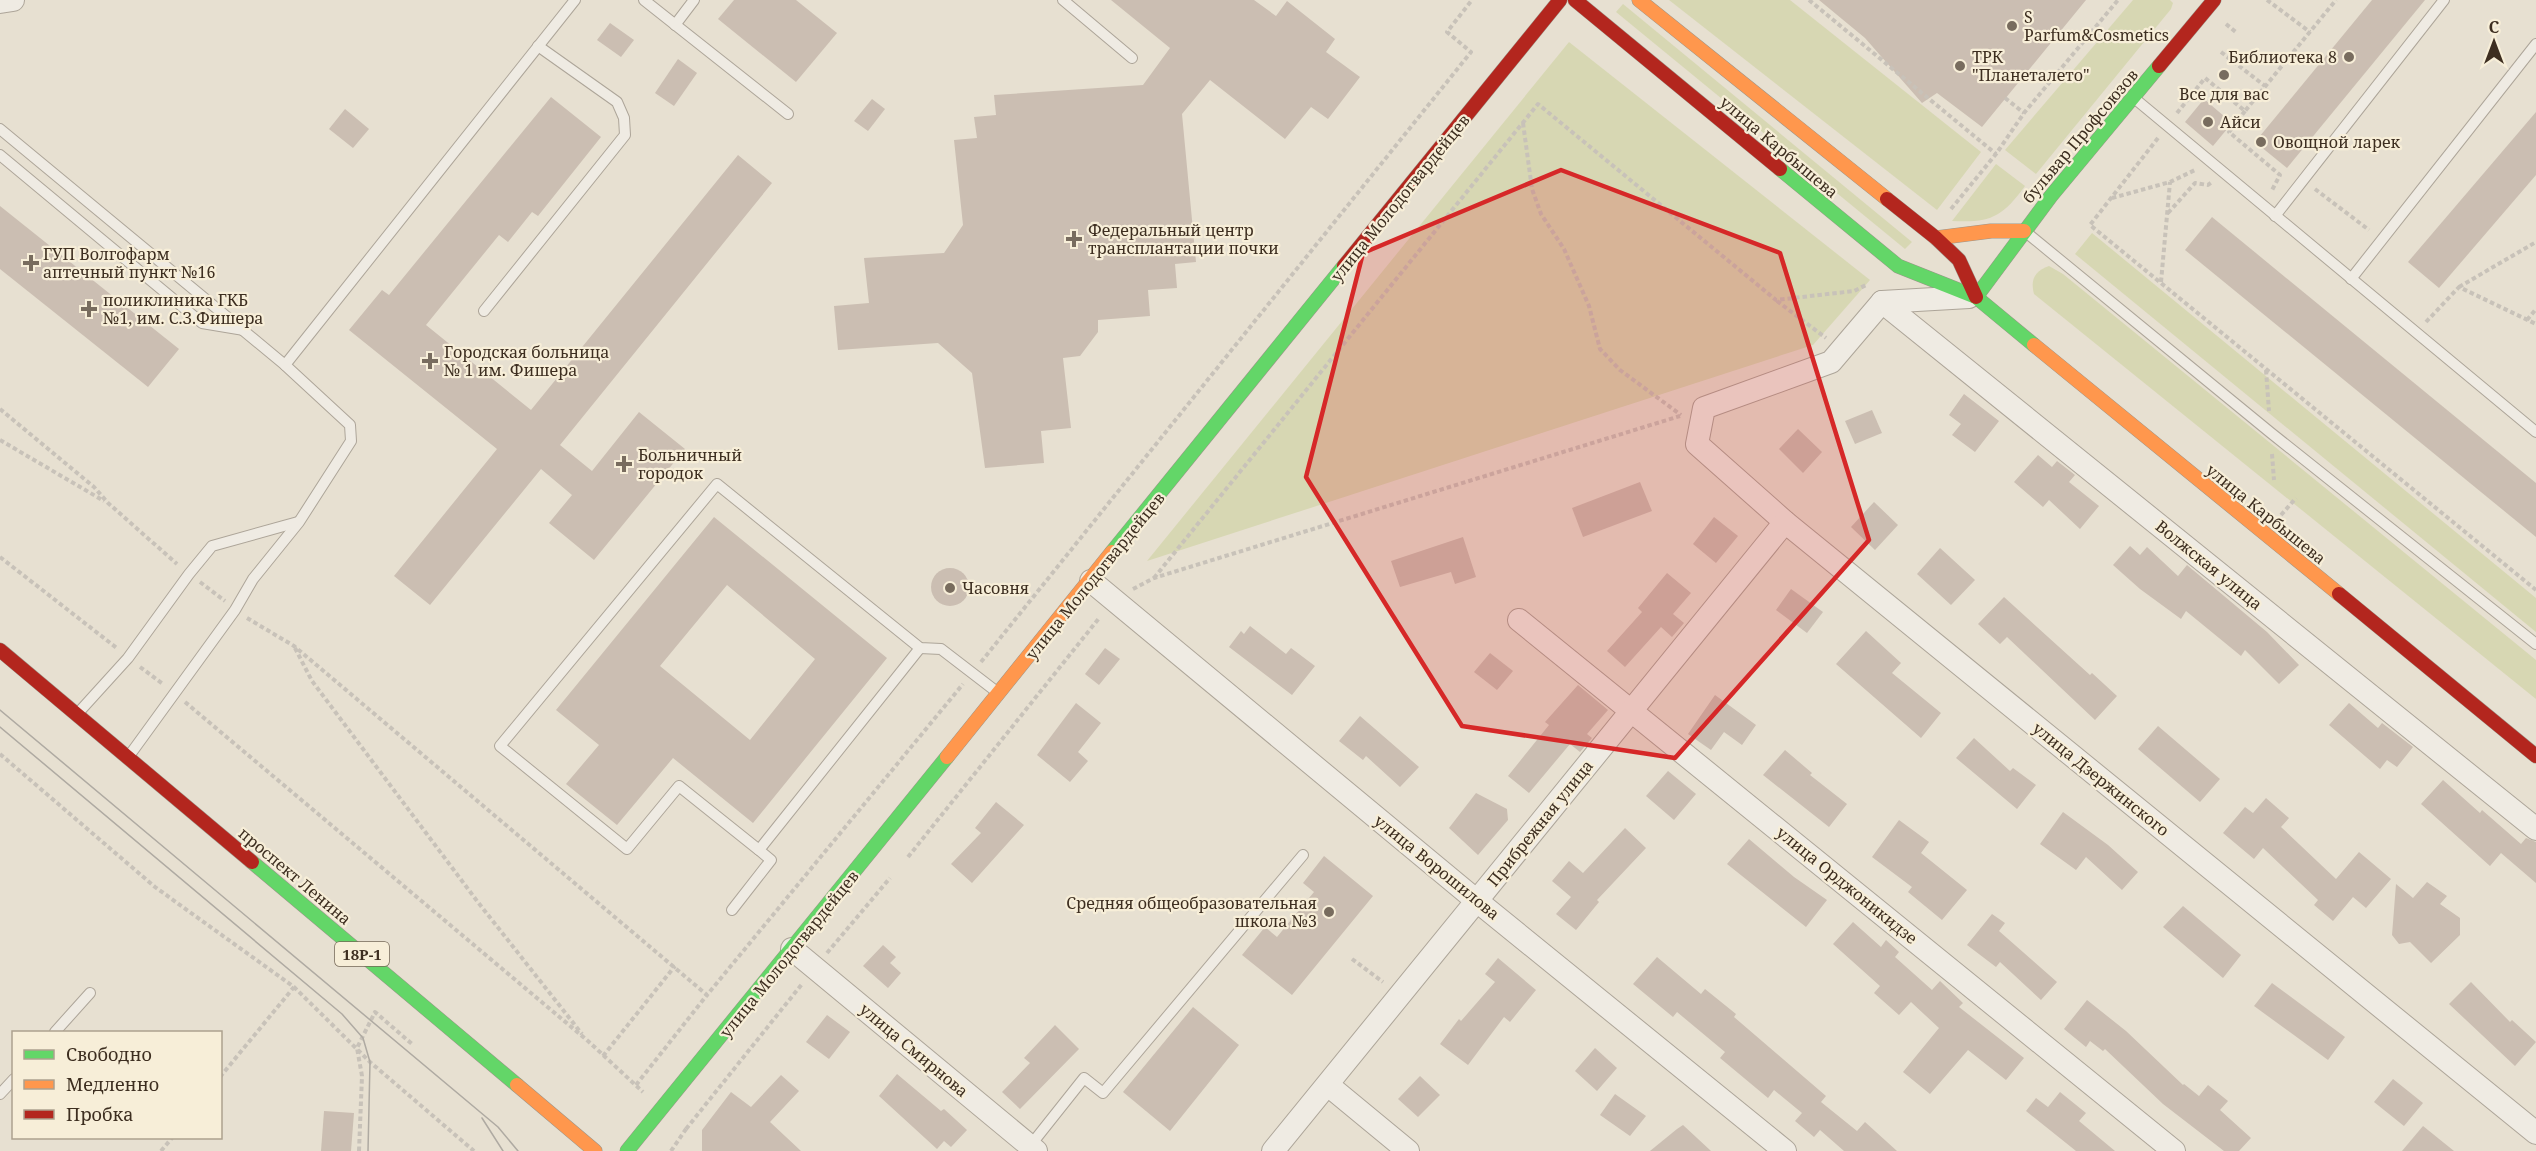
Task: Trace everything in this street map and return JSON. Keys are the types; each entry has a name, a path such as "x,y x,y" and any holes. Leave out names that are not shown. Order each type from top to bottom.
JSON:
{"street":[{"path":"0,2 13,0"},
{"name":"улица Молодогвардейцев","path":"627,1151 1000,694 1560,0"},
{"name":"улица Карбышева","path":"1575,0 1898,266 1976,297 2536,756"},
{"name":"улица Карбышева","path":"1639,0 1936,238 1959,260 1976,297"},
{"name":"бульвар Профсоюзов","path":"1976,297 2024,231 2214,0"},
{"path":"1936,238 1990,231 2024,231"},
{"path":"1704,408 1831,362 1841,350 1876,292 1976,297"},
{"name":"Волжская улица","path":"1876,292 2536,829"},
{"name":"улица Дзержинского","path":"1704,408 1697,444 1785,522 2536,1133"},
{"name":"Прибрежная улица","path":"1273,1151 1785,522"},
{"name":"улица Ворошилова","path":"1091,581 1477,901 1785,1151"},
{"name":"улица Орджоникидзе","path":"1519,620 2174,1151"},
{"name":"проспект Ленина","path":"0,650 595,1151"},
{"name":"улица Смирнова","path":"792,950 1033,1149"},
{"path":"1328,1085 1408,1151"}],"lane":[{"path":"285,365 575,0"},
{"path":"644,0 788,114"},
{"path":"675,25 694,0"},
{"path":"1063,0 1132,58"},
{"path":"2275,216 2444,0"},
{"path":"2351,279 2536,44"},
{"path":"484,311 625,135 624,118 617,102 538,46"},
{"path":"2134,98 2536,432"},
{"path":"0,129 244,330 350,424 351,441 299,522 253,579 235,610 128,756"},
{"path":"0,155 202,323 244,330"},
{"path":"2024,231 2271,433 2536,644"},
{"path":"732,910 771,860 679,786 627,849 500,746 717,484 920,648 941,649 1000,694"},
{"path":"77,714 128,658 212,546 299,522"},
{"path":"759,850 920,648"},
{"path":"1033,1149 1084,1078 1102,1093 1303,855"},
{"path":"56,1031 90,993"},
{"path":"0,1094 12,1081"}],"path":[{"path":"636,1085 707,995 972,673 1471,52 1447,32 1472,0"},
{"path":"1809,0 1996,154"},
{"path":"1945,217 1996,154 2024,113 2118,0"},
{"path":"2266,0 2310,32"},
{"path":"2280,175 2229,132 2336,0"},
{"path":"2221,52 2265,86"},
{"path":"2245,111 2205,78 2090,225 2536,590"},
{"path":"2005,98 2024,113"},
{"path":"1154,578 1538,104 1776,300 1841,350"},
{"path":"1523,122 1532,189 1541,214 1564,249 1589,306 1600,349 1620,370 1681,415"},
{"path":"2111,198 2170,182 2211,163"},
{"path":"2168,214 2194,183 2208,185 2223,174"},
{"path":"2303,180 2382,240"},
{"path":"2161,283 2170,182"},
{"path":"2416,333 2459,287 2536,242"},
{"path":"2459,287 2536,324"},
{"path":"1776,300 1854,291 1876,292"},
{"path":"2527,320 2536,309"},
{"path":"908,857 1113,600 1154,578 1704,408"},
{"path":"0,409 94,487 108,503 189,574 235,610 294,646 707,995"},
{"path":"0,440 108,503"},
{"path":"0,557 175,693 588,1041 650,1100"},
{"path":"294,646 312,681 477,901 588,1041"},
{"path":"0,754 155,888 294,987 370,1062 474,1151"},
{"path":"671,1151 815,967 890,878"},
{"path":"1352,959 1400,996"},
{"path":"603,1056 675,966"},
{"path":"222,1075 294,987"},
{"path":"359,1151 362,1076 357,1048 375,1012 412,1044"},
{"path":"681,1125 686,1129"},
{"path":"161,1151 170,1139"}],"highlighted area":[{"path":"1561,170 1780,253 1869,540 1675,758 1462,726 1306,477 1363,253"}],"green space":[{"path":"1669,0 1790,0 1981,152 1937,210"},
{"path":"2133,0 2170,0 2173,3 2171,9 2036,174 2005,150"},
{"path":"1623,4 1912,242 1905,249 1616,12"},
{"path":"1569,42 1870,280 1813,345 1147,561"},
{"path":"1996,164 2025,186 2009,205 1994,216 1977,221 1952,221"},
{"path":"2092,233 2536,598 2536,632 2075,254"},
{"path":"2049,266 2063,274 2536,660 2536,699 2034,294 2035,276 2040,270"}],"building":[{"path":"734,0 796,0 837,33 796,82 718,19"},
{"name":"Федеральный центр трансплантации почки","path":"1111,0 1254,0 1276,16 1287,1 1335,39 1326,52 1360,77 1328,119 1311,107 1285,139 1210,80 1182,114 1196,262 1175,264 1177,288 1148,290 1150,316 1098,320 1098,332 1080,356 1063,358 1071,428 1041,431 1044,463 985,468 972,373 938,343 838,350 834,306 869,303 864,258 944,253 963,225 954,140 977,138 974,117 996,115 994,95 1143,85 1170,48"},
{"name":"ТРК \"Планеталето\"","path":"1819,0 2086,0 1982,127 1937,93 1922,103 1865,38"},
{"path":"2372,0 2425,0 2287,168 2255,142"},
{"path":"610,23 634,40 621,57 597,40"},
{"path":"678,59 697,73 674,106 655,93"},
{"name":"Городская больница № 1 им. Фишера","path":"551,97 601,137 538,216 532,212 508,242 499,235 426,325 531,410 738,155 772,183 560,445 592,471 639,412 685,449 594,560 549,523 572,495 541,469 430,605 394,576 497,449 349,330 382,290 389,295"},
{"path":"872,99 885,109 868,131 854,121"},
{"name":"Айси","path":"2204,99 2232,123 2213,146 2185,122"},
{"path":"345,109 369,129 353,148 329,129"},
{"path":"2536,112 2536,175 2439,288 2408,262"},
{"name":"поликлиника ГКБ №1, им. С.З.Фишера","path":"0,206 179,349 148,387 0,269"},
{"path":"2212,217 2536,483 2536,537 2185,250"},
{"path":"1964,394 1999,421 1975,452 1952,435 1961,424 1949,415"},
{"path":"1872,410 1882,433 1855,444 1845,421"},
{"path":"1798,429 1822,452 1803,473 1779,449"},
{"path":"2038,455 2052,467 2057,461 2075,475 2069,482 2099,506 2080,529 2049,500 2043,507 2014,482"},
{"path":"1640,482 1652,511 1583,537 1572,508"},
{"path":"1874,502 1898,525 1875,550 1851,527"},
{"path":"714,517 887,658 753,823 673,758 617,825 566,784 599,745 556,710","holes":["727,585 815,659 750,740 660,666"]},
{"path":"1714,517 1738,536 1716,563 1693,544"},
{"path":"1463,537 1476,577 1455,584 1451,572 1400,587 1391,561"},
{"path":"2130,546 2140,555 2147,547 2178,576 2187,565 2267,632 2299,665 2279,684 2245,650 2241,656 2186,611 2181,619 2140,589 2113,565"},
{"path":"1940,548 1975,580 1951,605 1917,574"},
{"name":"Часовня","path":"950,568 964,573 969,587 964,601 950,606 936,601 931,587 936,573"},
{"path":"1667,573 1691,593 1673,614 1684,623 1672,637 1661,627 1625,667 1607,651 1642,612 1638,608"},
{"path":"1791,589 1823,612 1807,633 1776,610"},
{"path":"2004,597 2090,675 2092,673 2117,696 2095,720 2007,637 2000,644 1978,624"},
{"path":"1250,626 1286,654 1291,648 1315,666 1292,695 1229,647 1241,631 1244,634"},
{"path":"1866,631 1901,663 1892,673 1941,713 1921,738 1836,664"},
{"path":"1105,648 1120,659 1099,685 1085,674"},
{"path":"1490,653 1513,671 1497,690 1474,672"},
{"path":"1578,685 1608,710 1587,734 1592,738 1580,752 1570,744 1529,793 1508,776 1549,725 1545,722"},
{"path":"1715,695 1756,725 1742,745 1724,732 1711,750 1688,734"},
{"path":"1076,703 1101,723 1078,752 1088,761 1070,782 1037,755"},
{"path":"2349,703 2378,728 2382,723 2413,747 2397,767 2387,760 2380,769 2329,725"},
{"path":"1360,716 1419,767 1400,787 1366,756 1363,760 1339,741"},
{"path":"2158,726 2220,779 2200,802 2138,749"},
{"path":"1974,738 2010,771 2013,768 2036,785 2017,809 1956,758"},
{"path":"1785,750 1812,773 1810,775 1847,804 1829,827 1763,775"},
{"path":"1668,771 1696,794 1674,820 1646,796"},
{"path":"2443,780 2480,813 2482,810 2521,844 2526,838 2536,842 2536,883 2501,853 2490,866 2421,804"},
{"path":"1476,793 1507,809 1508,820 1478,855 1449,828"},
{"path":"2266,798 2289,818 2281,827 2336,879 2359,852 2391,879 2366,908 2353,897 2333,921 2314,905 2318,900 2263,848 2254,859 2223,833 2245,807 2253,813"},
{"path":"996,802 1024,825 972,883 951,864 981,833 975,828"},
{"path":"2063,812 2108,845 2138,872 2122,890 2086,857 2076,870 2040,844"},
{"path":"1899,820 1929,842 1921,853 1967,890 1942,920 1908,892 1912,887 1872,857"},
{"path":"1625,828 1646,848 1597,900 1599,902 1576,930 1556,914 1571,897 1552,881 1569,861 1583,873"},
{"path":"1749,839 1794,877 1827,900 1806,927 1727,864"},
{"name":"Средняя общеобразовательная школа №3","path":"1324,856 1373,896 1292,995 1242,955 1265,927 1277,937 1314,892 1303,883"},
{"path":"2427,882 2447,896 2440,904 2460,918 2460,935 2431,963 2410,942 2399,944 2392,935 2396,884 2413,898"},
{"path":"2183,906 2241,955 2223,978 2163,927"},
{"path":"1992,914 2005,923 1999,931 2057,982 2041,1000 2000,962 1996,967 1967,945"},
{"path":"1853,922 1881,947 1886,940 1899,952 1895,957 1932,990 1940,981 1963,1003 1959,1007 2024,1058 2006,1080 1968,1050 1930,1094 1903,1072 1939,1028 1911,1002 1899,1015 1874,993 1880,986 1833,944"},
{"path":"883,945 896,957 890,963 901,973 888,988 863,966"},
{"path":"1657,957 1701,994 1705,989 1736,1014 1734,1017 1826,1096 1821,1102 1857,1131 1865,1122 1897,1151 1844,1151 1820,1130 1814,1137 1795,1121 1802,1113 1774,1090 1768,1098 1720,1058 1725,1052 1677,1012 1673,1017 1633,984"},
{"path":"1498,958 1536,990 1510,1022 1504,1017 1468,1065 1440,1044 1459,1019 1461,1021 1495,982 1485,974"},
{"path":"2471,982 2510,1022 2512,1020 2536,1042 2515,1066 2449,1004"},
{"path":"2272,983 2345,1037 2328,1060 2254,1006"},
{"path":"2087,1000 2126,1031 2183,1085 2199,1096 2208,1085 2228,1101 2220,1110 2251,1138 2239,1151 2224,1151 2163,1104 2105,1049 2103,1051 2090,1041 2086,1047 2064,1029"},
{"path":"1193,1007 1239,1045 1170,1131 1123,1092"},
{"path":"827,1015 850,1032 829,1059 806,1042"},
{"path":"1055,1025 1079,1049 1020,1109 1002,1092 1030,1063 1024,1058"},
{"path":"1595,1048 1617,1068 1597,1091 1575,1071"},
{"path":"897,1074 941,1111 944,1109 967,1130 951,1147 944,1141 937,1149 879,1096"},
{"path":"781,1075 799,1091 770,1122 801,1151 702,1151 702,1130 731,1092 751,1107"},
{"path":"1420,1076 1440,1095 1418,1117 1398,1099"},
{"path":"2393,1079 2423,1103 2404,1126 2374,1102"},
{"path":"2060,1092 2086,1113 2079,1121 2115,1151 2076,1151 2026,1111 2036,1098 2048,1107"},
{"path":"1615,1094 1646,1116 1630,1136 1600,1115"},
{"path":"324,1111 354,1113 351,1151 321,1151"},
{"path":"1683,1125 1711,1151 1650,1151 1677,1129"},
{"path":"2423,1126 2454,1151 2402,1151"}],"tram line":[{"path":"0,710 498,1127 518,1151"},
{"path":"0,727 342,1014 363,1038 370,1062 368,1151"},
{"path":"482,1118 503,1151"}],"traffic: fast":[{"path":"1976,297 2051,196 2159,66"},
{"path":"1780,169 1898,266 1976,297 2034,345"},
{"path":"1112,552 1344,266"},
{"path":"627,1151 947,757"},
{"path":"252,862 517,1085"}],"traffic: slow":[{"path":"1639,0 1887,199"},
{"path":"1936,238 1991,231 2024,231"},
{"path":"2034,345 2339,594"},
{"path":"947,757 1112,552"},
{"path":"517,1085 595,1151"}],"traffic: jam":[{"path":"1344,266 1560,0"},
{"path":"1575,0 1780,169"},
{"path":"2159,66 2214,0"},
{"path":"1887,199 1936,238 1959,260 1976,297"},
{"path":"2339,594 2536,756"},
{"path":"0,650 252,862"}],"place":[{"name":"S Parfum&Cosmetics","path":"2012,26"},
{"name":"Библиотека 8","path":"2349,57"},
{"name":"ТРК \"Планеталето\"","path":"1960,66"},
{"name":"Все для вас","path":"2224,75"},
{"name":"Айси","path":"2208,122"},
{"name":"Овощной ларек","path":"2261,142"},
{"name":"Федеральный центр трансплантации почки","path":"1074,239"},
{"name":"ГУП Волгофарм аптечный пункт №16","path":"31,263"},
{"name":"поликлиника ГКБ №1, им. С.З.Фишера","path":"89,309"},
{"name":"Городская больница № 1 им. Фишера","path":"430,361"},
{"name":"Больничный городок","path":"624,464"},
{"name":"Часовня","path":"950,588"},
{"name":"Средняя общеобразовательная школа №3","path":"1329,912"}]}
